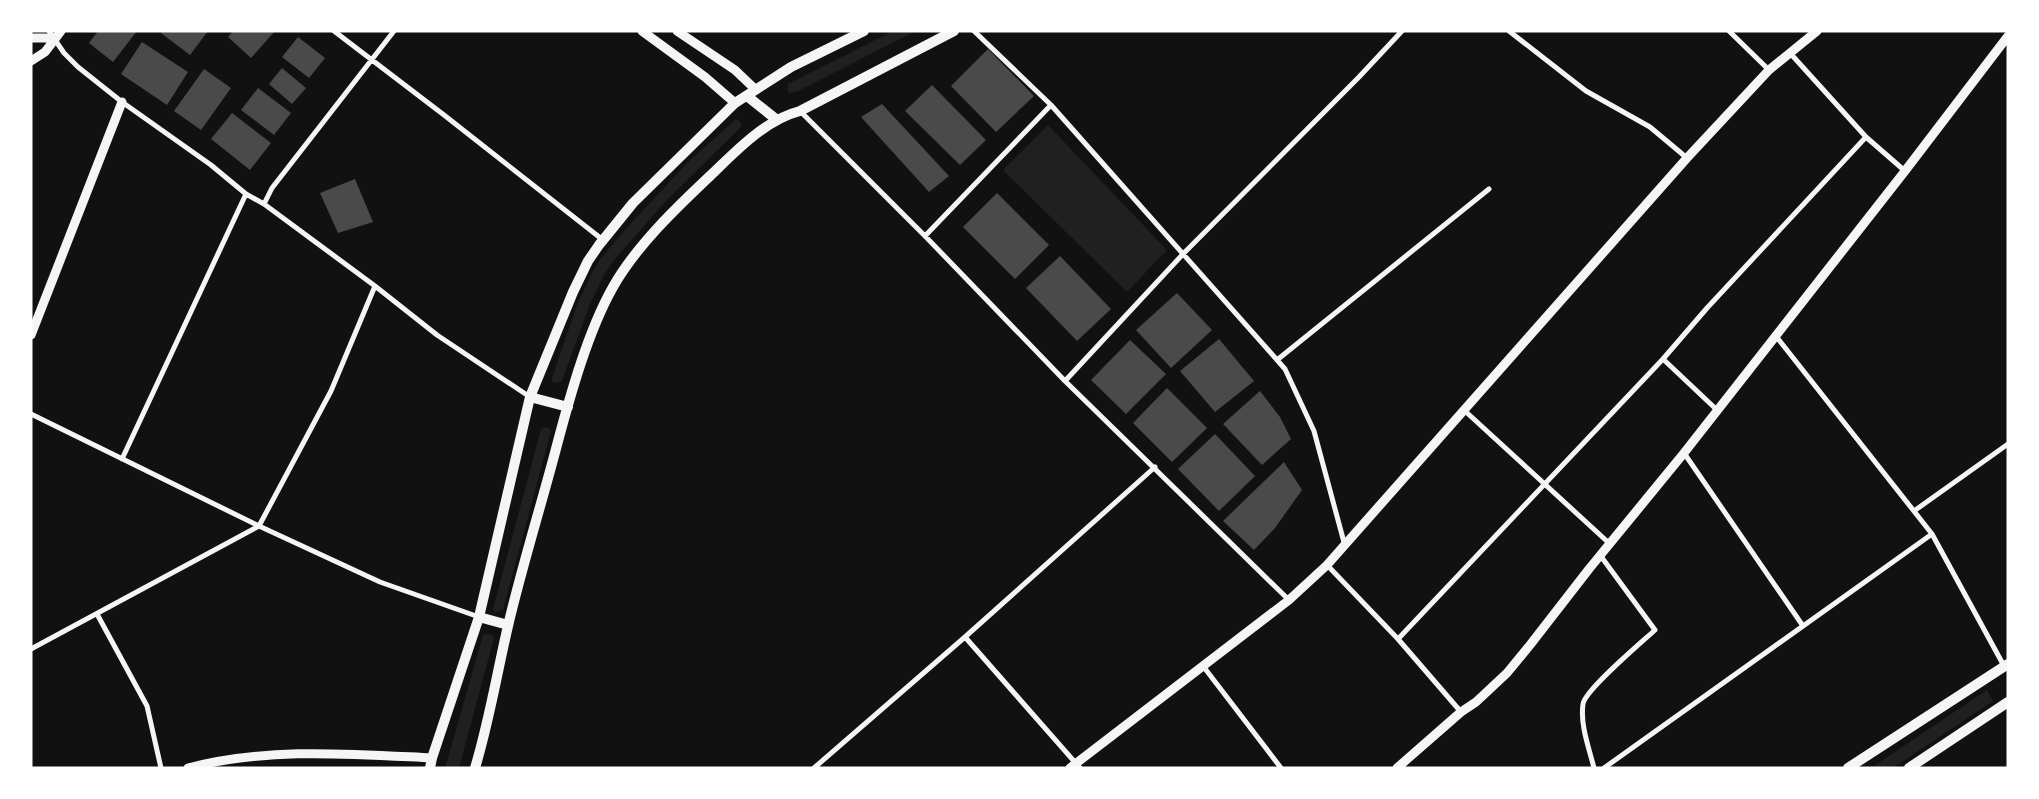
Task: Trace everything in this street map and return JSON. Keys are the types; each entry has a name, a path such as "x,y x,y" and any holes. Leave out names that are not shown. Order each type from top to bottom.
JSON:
{"main road":[{"path":"431,763 479,617 530,397 580,275 603,240 633,203 735,103 791,67 864,31"},
{"path":"475,768 508,625 568,407 606,300 622,273 648,240 693,192 748,141 786,115 800,111 954,31"},
{"path":"752,93 777,120"},
{"path":"530,397 568,407"},
{"path":"479,617 508,625"},
{"path":"1848,768 2007,667"},
{"path":"1909,768 2008,702"}],"street":[{"path":"334,31 603,240"},
{"path":"264,204 272,188 394,31"},
{"path":"642,31 705,77 735,103"},
{"path":"677,31 735,70 752,93"},
{"path":"974,31 1051,105 1285,370 1314,431 1345,547"},
{"path":"1065,381 1183,254 1360,78 1402,31"},
{"path":"1509,31 1586,91 1650,127 1687,158"},
{"path":"1729,31 1769,70"},
{"path":"965,637 1075,766 1289,600 1327,565 1345,547 1687,158 1769,70 1817,31"},
{"path":"31,38 55,34"},
{"path":"31,61 45,52 55,34"},
{"path":"55,34 64,53 78,67 122,102 375,286 437,335 530,397"},
{"path":"1397,768 1461,712 1476,702 1507,673 1600,555 1684,453 2008,36"},
{"path":"1790,53 1866,137 1905,171"},
{"path":"31,334 122,102"},
{"path":"925,236 1051,105"},
{"path":"800,111 925,236 1065,381 1289,600"},
{"path":"1398,639 1545,486 1866,137"},
{"path":"1276,360 1489,189"},
{"path":"122,459 246,194"},
{"path":"31,649 259,526 331,391 375,286"},
{"path":"1775,335 1932,534 2007,667"},
{"path":"1663,359 1717,410"},
{"path":"1464,411 1610,544"},
{"path":"31,414 259,526 380,582 479,617"},
{"path":"1914,511 2008,444"},
{"path":"1684,453 1804,626"},
{"path":"814,768 965,637 1155,467"},
{"path":"1604,768 1932,534"},
{"path":"1594,768 1583,723 1583,702 1592,690 1655,630 1600,555"},
{"path":"1327,565 1398,639 1461,712"},
{"path":"97,614 147,706 161,768"},
{"path":"1202,666 1281,768"},
{"path":"188,768 232,758 332,753 431,763"}],"shaded area":[{"path":"893,31 916,31 796,92 789,93 787,90 788,84"},
{"path":"736,119 741,122 741,127 666,201 613,261 590,304 562,381 558,383 552,382 577,305 599,261 622,233 687,163"},
{"path":"1048,125 1167,250 1127,292 1003,170"},
{"path":"547,427 551,431 503,610 495,612 493,609 541,429"},
{"path":"488,634 494,638 459,768 445,768 483,635"},
{"path":"1987,690 1993,701 1893,768 1871,768"}],"building":[{"path":"98,31 137,31 113,62 89,43"},
{"path":"162,31 208,31 190,55 161,33"},
{"path":"233,31 275,31 251,58 228,37"},
{"path":"298,37 325,58 309,78 282,57"},
{"path":"142,42 188,72 167,105 121,74"},
{"path":"988,49 1034,96 996,132 951,86"},
{"path":"282,68 306,88 292,104 269,84"},
{"path":"204,69 231,88 201,130 174,111"},
{"path":"932,85 986,140 960,165 905,111"},
{"path":"258,88 291,113 274,135 241,110"},
{"path":"882,104 949,176 929,192 861,117"},
{"path":"232,113 271,143 250,170 211,139"},
{"path":"355,179 373,222 338,233 320,193"},
{"path":"997,193 1049,245 1015,279 963,227"},
{"path":"1060,256 1111,309 1077,341 1026,288"},
{"path":"1177,293 1212,330 1171,368 1136,330"},
{"path":"1219,339 1254,381 1215,412 1180,371"},
{"path":"1130,340 1166,374 1126,414 1091,380"},
{"path":"1167,388 1207,428 1172,462 1133,423"},
{"path":"1260,391 1280,417 1291,439 1262,465 1223,424"},
{"path":"1215,434 1255,476 1219,511 1178,469"},
{"path":"1284,462 1302,490 1275,528 1254,550 1223,521"}]}
